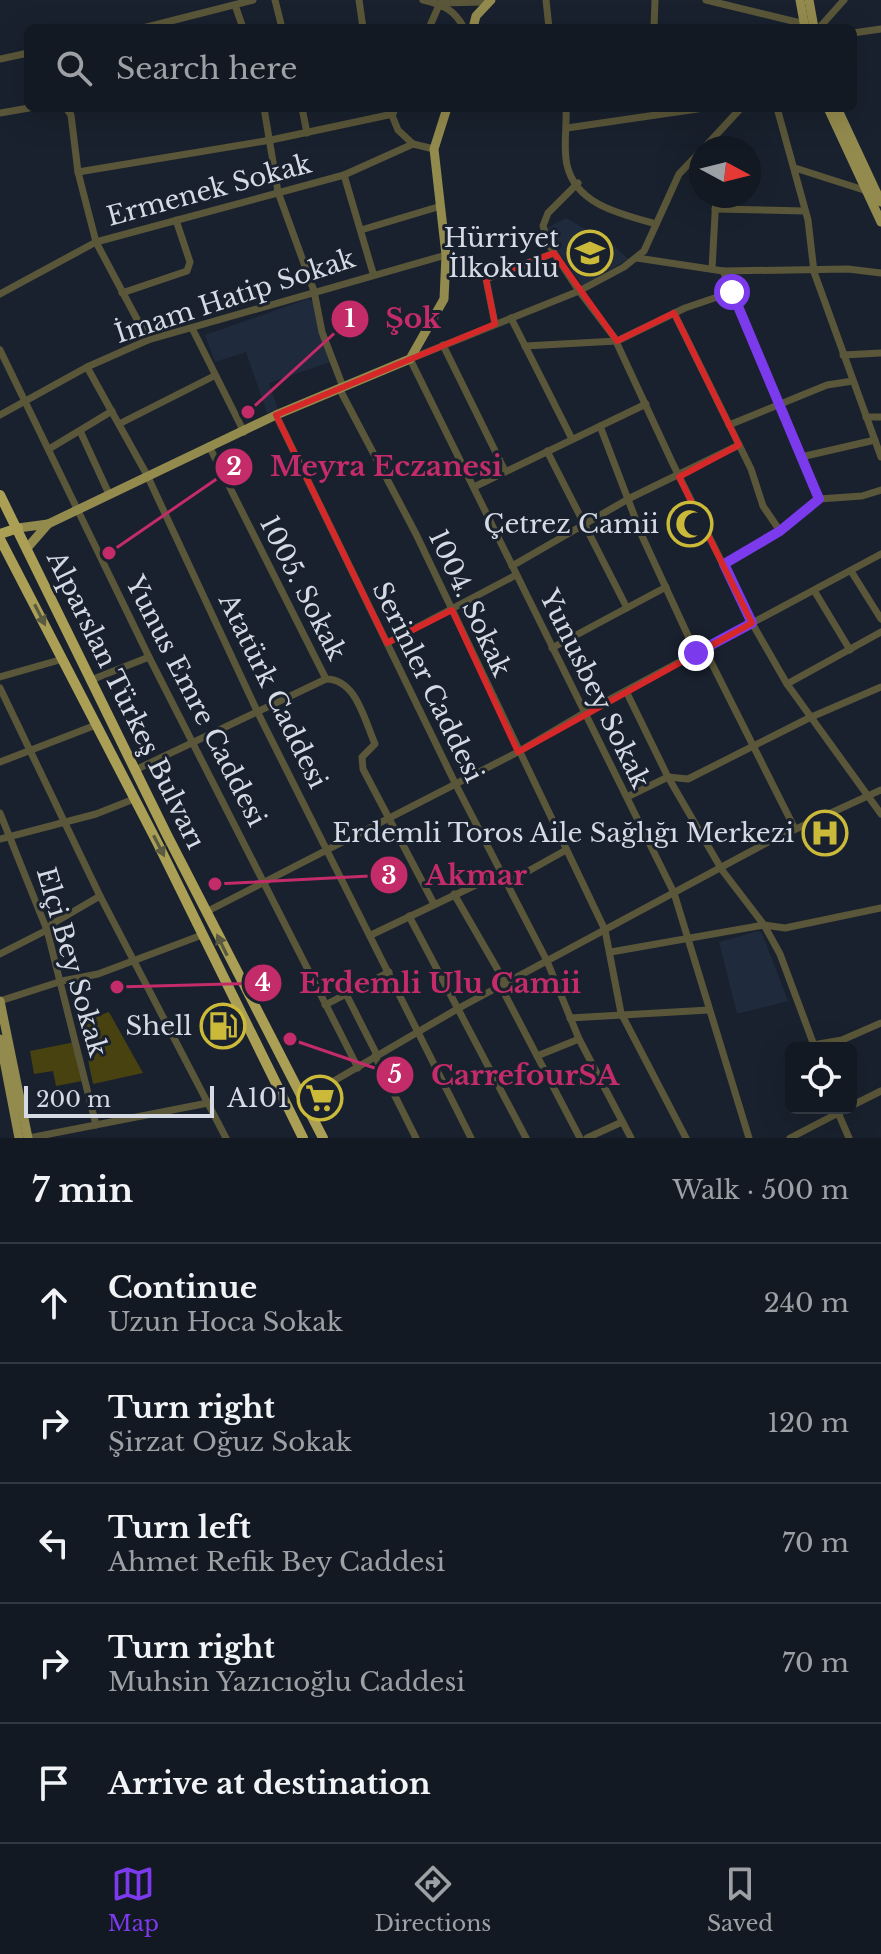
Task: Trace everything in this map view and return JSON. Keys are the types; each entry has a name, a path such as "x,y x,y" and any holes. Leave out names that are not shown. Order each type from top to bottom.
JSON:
{"highway":[{"name":"Alparslan Türkeş Bulvarı","path":"0,495 206,912 323,1138"},
{"path":"0,536 18,528"},
{"name":"Alparslan Türkeş Bulvarı","path":"0,536 4,552 63,659 303,1138"},
{"path":"4,552 19,554 28,547"}],"main road":[{"path":"800,0 810,24"},
{"path":"809,0 811,24"},
{"path":"475,24 489,1"},
{"path":"18,528 48,524 276,415 410,359 444,299 446,255 434,149 446,112"},
{"path":"830,112 881,222"},
{"path":"839,112 881,202"},
{"path":"28,547 48,524"},
{"path":"0,1001 29,1138"},
{"path":"0,1039 19,1138"}],"street":[{"path":"159,24 253,0"},
{"path":"275,0 281,24"},
{"path":"359,0 362,24"},
{"path":"423,0 440,3 489,1"},
{"path":"546,0 549,24"},
{"path":"654,24 655,0"},
{"path":"706,0 729,3 801,24"},
{"path":"815,24 844,0"},
{"path":"431,24 440,3"},
{"path":"440,3 458,15 462,24"},
{"path":"235,5 242,24"},
{"path":"857,32 881,29"},
{"path":"0,59 24,54"},
{"path":"0,113 24,109"},
{"path":"69,112 78,172 96,242 148,340"},
{"name":"1004. Sokak","path":"265,112 278,192 314,291 322,332 341,387 605,930 621,1013 686,1138"},
{"path":"303,112 307,133"},
{"path":"78,172 307,133 385,112"},
{"path":"393,112 398,130 413,144 434,149"},
{"path":"566,112 567,166 581,193 614,213 656,224"},
{"path":"567,128 651,112"},
{"path":"714,136 735,112"},
{"path":"778,112 805,211 814,272 881,457"},
{"name":"Ermenek Sokak","path":"0,294 96,242 344,175 413,144"},
{"path":"410,359 579,291 636,258 644,251 679,174 689,163"},
{"path":"795,168 867,191"},
{"path":"344,175 373,273"},
{"path":"578,183 548,213 543,226 554,253 617,341 679,477 752,623 787,684 881,814"},
{"path":"361,230 441,206"},
{"path":"712,269 715,209 805,211"},
{"path":"122,293 187,271 190,262 176,220"},
{"path":"495,324 486,279 554,253"},
{"name":"İmam Hatip Sokak","path":"0,415 87,367 148,340 373,273 446,255"},
{"path":"636,258 723,271 814,272 848,269 881,273"},
{"path":"723,271 819,499"},
{"path":"525,346 617,341 674,313 732,292"},
{"path":"674,313 739,445 763,506 780,531"},
{"path":"511,318 572,439"},
{"path":"192,328 244,432"},
{"path":"443,345 505,471"},
{"name":"Yunus Emre Caddesi","path":"0,350 149,657 358,1068"},
{"path":"843,355 881,353"},
{"name":"Yunusbey Sokak","path":"410,359 674,893 749,1138"},
{"name":"Atatürk Caddesi","path":"87,367 147,475 258,713 328,847 471,1138"},
{"path":"119,424 214,376"},
{"path":"729,425 827,385 853,381"},
{"path":"474,487 646,404"},
{"path":"49,449 81,433 112,411"},
{"name":"Serinler Caddesi","path":"276,415 456,785 547,961 579,1039 631,1138"},
{"path":"866,417 881,417"},
{"path":"600,426 642,536 666,587 795,829"},
{"path":"81,433 109,494"},
{"path":"801,457 875,440"},
{"path":"512,566 630,498 679,477 739,445"},
{"name":"1005. Sokak","path":"209,446 326,679 339,679 349,687 375,744 362,757 363,769 434,904"},
{"path":"547,451 627,608"},
{"path":"724,564 780,531 819,499 862,496 881,490"},
{"path":"206,912 263,880 456,785 881,554"},
{"path":"851,571 880,615"},
{"path":"387,643 516,575"},
{"path":"552,648 666,587"},
{"path":"815,592 850,650"},
{"path":"787,684 881,632"},
{"path":"91,680 149,657"},
{"path":"0,677 63,659"},
{"path":"135,770 326,679"},
{"path":"627,797 668,777 688,779 809,718 881,687"},
{"path":"0,688 100,896 226,1138"},
{"path":"626,691 668,777 722,870 764,925 780,954 813,1042"},
{"path":"0,762 96,725"},
{"path":"303,1099 459,1008 674,893 795,829 881,790"},
{"path":"0,839 134,799"},
{"name":"Elçi Bey Sokak","path":"0,813 12,836 47,930 96,1125"},
{"path":"507,883 566,850"},
{"path":"371,935 501,873"},
{"path":"454,894 580,1138"},
{"path":"0,954 47,930 100,896"},
{"path":"611,952 764,925 785,928 881,908"},
{"path":"409,916 526,1138"},
{"path":"0,1001 134,962 202,935"},
{"path":"325,1005 389,972"},
{"path":"346,994 416,1138"},
{"path":"570,1018 709,1010"},
{"path":"833,1042 881,1023"},
{"path":"537,1056 579,1039"},
{"path":"857,1103 881,1091"},
{"path":"29,1138 208,1103"},
{"path":"790,1138 832,1114"},
{"path":"838,1114 849,1138"},
{"path":"587,1138 622,1122"}],"highlighted area":[{"path":"554,253 617,341 674,313 739,445 679,477 752,623 518,752 452,610 387,643 276,415 495,324 486,279"}],"shaded area":[{"name":"Hürriyet İlkokulu","path":"566,218 613,245 628,259 583,286 555,247 547,228"},
{"path":"308,299 314,302 334,361 269,383 278,409 267,413 246,352 215,362 205,335"},
{"path":"758,931 762,933 788,1001 737,1014 719,942"},
{"path":"109,1012 143,1073 93,1084 80,1021"},
{"path":"75,1042 82,1081 56,1086 53,1071 34,1074 30,1051"}],"place":[{"name":"Hürriyet İlkokulu","path":"590,253"},
{"name":"Şok","path":"248,412"},
{"name":"Çetrez Camii","path":"690,524"},
{"name":"Meyra Eczanesi","path":"109,553"},
{"name":"Erdemli Toros Aile Sağlığı Merkezi","path":"825,833"},
{"name":"Akmar","path":"215,884"},
{"name":"Erdemli Ulu Camii","path":"117,987"},
{"name":"Shell","path":"223,1026"},
{"name":"CarrefourSA","path":"290,1039"},
{"name":"A101","path":"320,1098"}],"route":[{"path":"696,653 752,623 724,564 780,531 819,499 732,292"}]}
